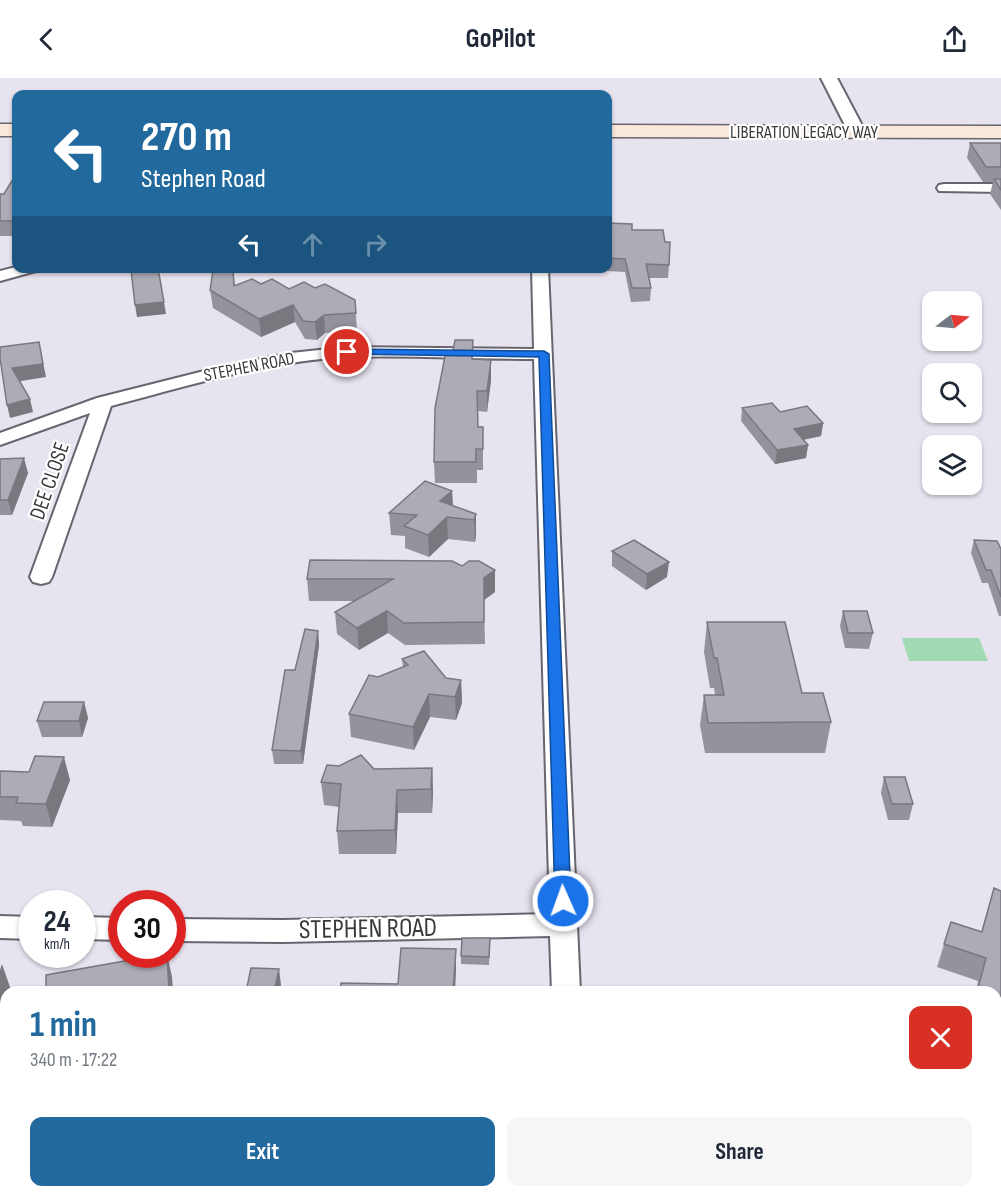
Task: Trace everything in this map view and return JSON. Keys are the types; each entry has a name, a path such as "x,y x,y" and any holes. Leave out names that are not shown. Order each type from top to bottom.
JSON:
{"main road":[{"name":"LIBERATION LEGACY WAY","path":"612,131 1001,132"}],"street":[{"path":"830,78 857,133"},
{"path":"944,188 1001,188"},
{"path":"540,273 566,986"},
{"name":"STEPHEN ROAD","path":"0,439 103,402 216,373 325,353 544,354"},
{"name":"DEE CLOSE","path":"41,577 103,402"},
{"name":"STEPHEN ROAD","path":"186,930 283,931 564,925"},
{"path":"0,927 18,928"}],"green space":[{"path":"902,638 979,638 988,661 909,661"}],"building":[{"path":"970,143 1001,143 1001,167 986,167"},
{"path":"994,179 1001,179 1001,190"},
{"path":"12,181 12,221 0,221 0,194 4,194"},
{"path":"612,223 632,224 632,230 663,230 665,242 670,242 669,265 646,264 651,288 632,288 625,259 612,258"},
{"path":"131,273 159,273 164,302 135,305"},
{"path":"213,273 233,273 234,286 252,279 261,284 272,279 289,289 304,282 315,288 325,284 355,300 356,313 324,315 315,322 303,321 293,305 259,319 210,290"},
{"path":"455,340 473,340 472,359 491,360 487,391 477,391 478,427 483,427 483,449 476,449 476,462 434,462 435,408 446,351 453,351"},
{"path":"39,342 43,364 12,368 30,399 7,405 0,347"},
{"path":"772,403 780,412 807,406 823,423 794,429 808,445 777,450 742,408"},
{"path":"24,458 8,500 0,500 0,459"},
{"path":"425,481 452,491 440,501 476,514 474,520 447,517 428,535 404,526 417,515 389,513"},
{"path":"634,540 669,562 647,574 612,551"},
{"path":"974,540 997,541 1001,549 1001,597 991,570 986,570"},
{"path":"310,560 452,561 462,566 469,561 479,561 495,570 484,578 484,622 404,623 387,611 357,628 335,612 393,579 307,579"},
{"path":"843,611 867,611 873,633 848,633"},
{"path":"707,622 785,622 802,693 823,693 831,722 708,723 704,695 724,695"},
{"path":"305,629 318,631 301,751 272,750 285,670 295,670"},
{"path":"424,651 446,678 461,680 455,697 429,694 413,727 349,714 369,675 378,677 408,665 402,659"},
{"path":"44,702 84,702 79,721 37,721"},
{"path":"361,755 374,769 432,768 431,789 397,790 395,830 337,831 341,784 321,782 327,765 339,766"},
{"path":"35,756 64,757 46,804 16,803 18,797 0,797 0,771 29,772"},
{"path":"884,777 905,777 913,804 892,804"},
{"path":"994,888 1001,891 1001,986 979,986 986,958 944,944 951,922 982,932"},
{"path":"462,938 490,938 489,957 461,956"},
{"path":"401,948 456,949 453,986 341,986 341,983 398,984"},
{"path":"108,964 108,968 168,968 169,986 46,986 46,975 96,968"},
{"path":"251,968 279,969 275,986 247,986"}],"route":[{"path":"347,352 544,354 563,901"}]}
